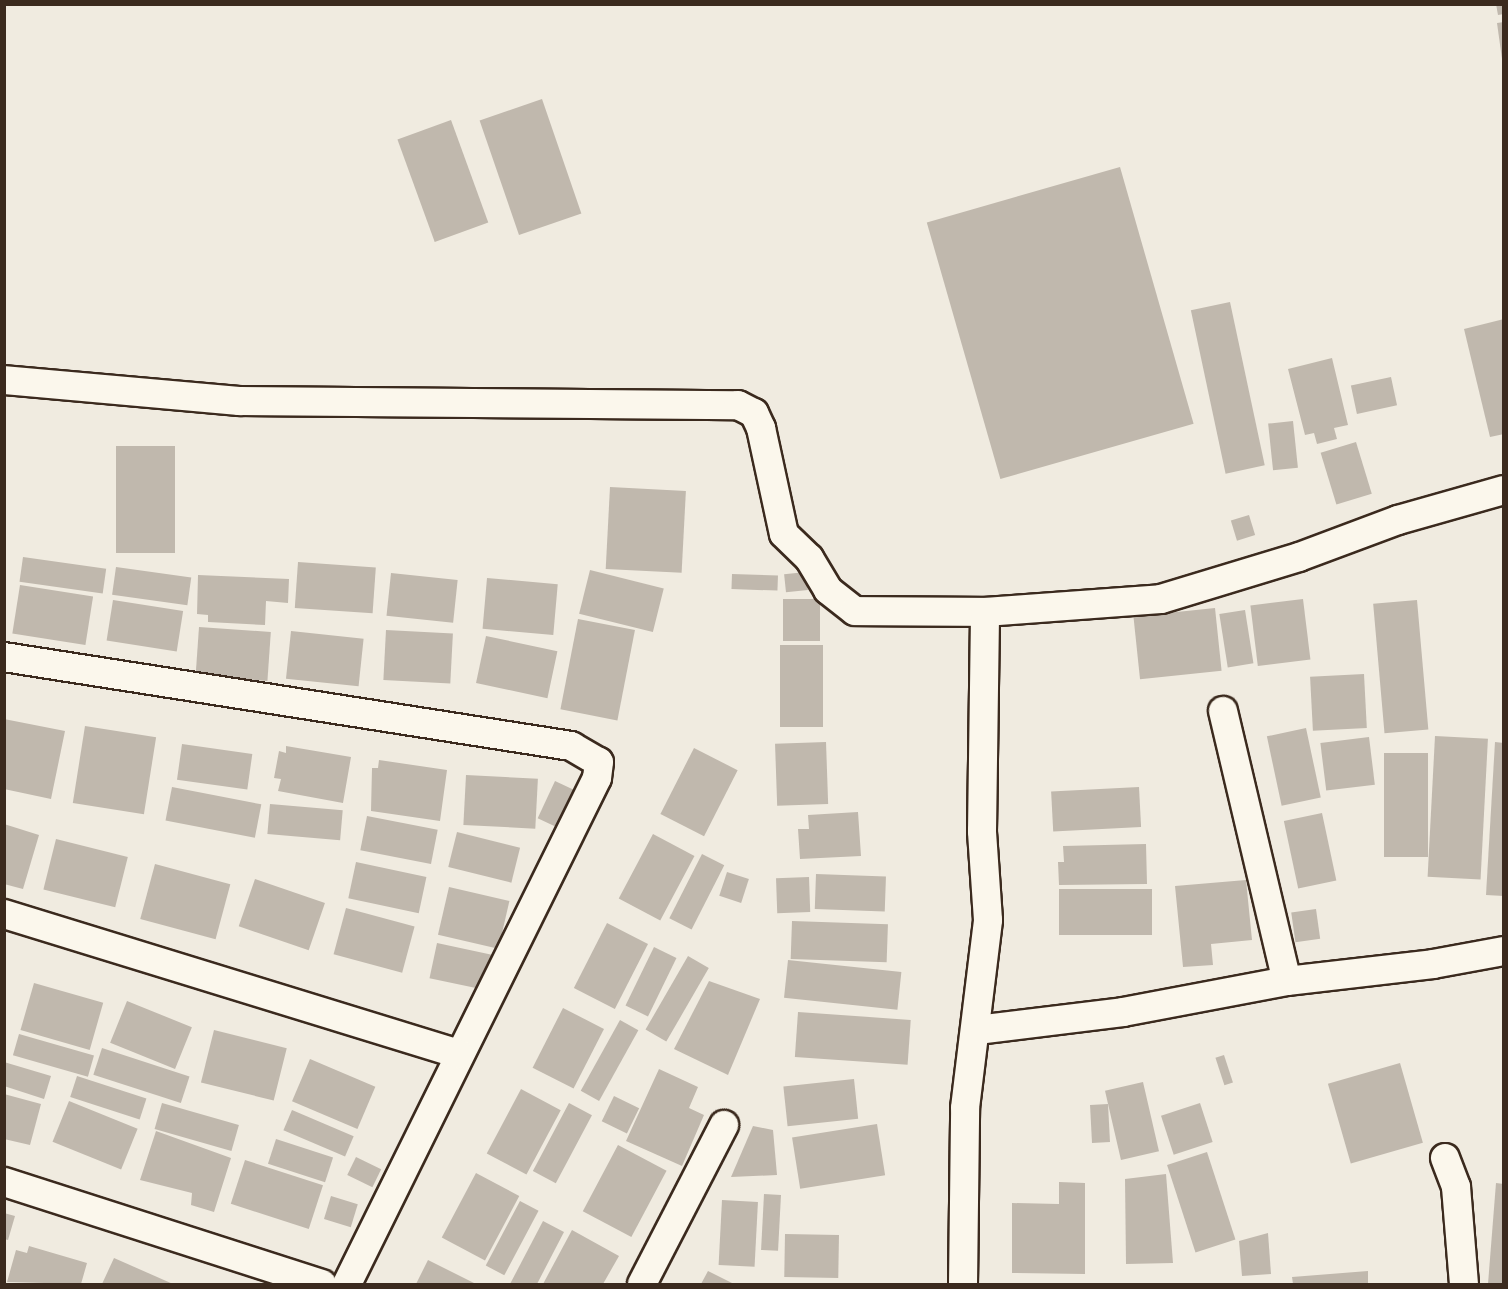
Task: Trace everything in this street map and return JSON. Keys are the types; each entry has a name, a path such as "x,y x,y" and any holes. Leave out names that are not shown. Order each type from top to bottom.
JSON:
{"street":[{"path":"4,380 239,401 738,405 754,413 761,428 784,534 809,558 828,590 855,611 985,612 1161,599 1299,557 1398,520 1503,490"},
{"path":"963,1284 964,1108 977,1030 988,920 982,831 985,612"},
{"path":"4,657 571,746 599,762 597,778 347,1284"},
{"path":"1223,711 1287,981"},
{"path":"4,914 459,1054"},
{"path":"977,1030 1180,1003 1287,981 1433,964 1503,951"},
{"path":"642,1284 724,1125"},
{"path":"1445,1158 1456,1187 1464,1284"},
{"path":"4,1182 322,1284"}],"building":[{"path":"1496,4 1504,4 1504,14 1498,15"},
{"path":"1504,22 1504,59 1502,59 1497,23"},
{"path":"542,99 581,213 519,235 480,120"},
{"path":"451,120 488,222 435,242 397,139"},
{"path":"1120,167 1194,424 1000,479 927,222"},
{"path":"1230,302 1265,465 1226,474 1191,310"},
{"path":"1504,319 1504,434 1490,437 1464,329"},
{"path":"1332,358 1348,425 1334,428 1337,439 1317,444 1314,433 1305,435 1288,369"},
{"path":"1391,377 1397,405 1357,414 1351,386"},
{"path":"1293,421 1298,468 1273,470 1268,424"},
{"path":"1356,442 1372,494 1336,504 1321,453"},
{"path":"116,446 175,446 175,553 116,553"},
{"path":"610,487 686,491 682,573 606,569"},
{"path":"1249,515 1255,535 1237,541 1231,521"},
{"path":"23,557 106,569 103,593 20,582"},
{"path":"298,562 376,567 373,613 295,608"},
{"path":"116,567 191,578 187,605 112,595"},
{"path":"590,570 664,588 653,632 579,614"},
{"path":"806,572 808,590 786,592 784,574"},
{"path":"391,573 458,580 453,623 387,616"},
{"path":"732,574 778,576 777,591 731,589"},
{"path":"198,575 289,579 288,603 266,601 265,625 208,622 208,615 197,614"},
{"path":"487,578 558,584 553,635 483,629"},
{"path":"20,585 93,597 85,645 12,633"},
{"path":"783,599 820,599 820,641 783,641"},
{"path":"1303,599 1310,660 1258,666 1250,605"},
{"path":"113,600 183,611 177,652 107,640"},
{"path":"1417,600 1428,730 1384,733 1373,604"},
{"path":"1215,608 1222,671 1140,679 1133,617"},
{"path":"1245,610 1253,663 1228,667 1219,614"},
{"path":"578,619 635,630 617,720 560,709"},
{"path":"199,627 271,632 267,681 196,676"},
{"path":"386,630 453,634 450,683 383,680"},
{"path":"291,631 364,639 359,686 286,679"},
{"path":"486,636 557,651 547,698 476,683"},
{"path":"780,645 823,645 823,727 780,727"},
{"path":"1364,674 1367,728 1313,731 1310,677"},
{"path":"4,719 65,731 51,799 4,789"},
{"path":"85,726 156,737 144,814 73,803"},
{"path":"1306,728 1321,797 1282,806 1267,736"},
{"path":"1435,736 1488,739 1481,880 1428,877"},
{"path":"1369,737 1375,785 1326,791 1320,743"},
{"path":"826,742 828,804 777,806 775,744"},
{"path":"1495,742 1504,743 1504,896 1486,895"},
{"path":"182,744 252,754 247,790 177,780"},
{"path":"286,746 351,757 343,803 278,791 281,779 274,778 279,751 286,753"},
{"path":"694,748 738,770 704,836 660,814"},
{"path":"1384,753 1428,753 1428,857 1384,857"},
{"path":"379,760 447,770 440,821 371,811 372,768 378,768"},
{"path":"466,775 538,779 535,829 463,825"},
{"path":"555,781 576,791 559,828 538,818"},
{"path":"172,787 261,804 255,838 166,820"},
{"path":"1139,787 1141,827 1053,832 1051,792"},
{"path":"270,804 343,810 340,840 267,834"},
{"path":"858,812 861,856 800,859 798,829 809,829 808,815"},
{"path":"1322,813 1336,880 1298,889 1284,821"},
{"path":"367,816 438,830 431,864 360,850"},
{"path":"4,824 39,835 23,889 4,884"},
{"path":"457,832 520,848 511,883 448,867"},
{"path":"653,834 694,856 660,921 619,898"},
{"path":"56,839 128,857 115,907 43,889"},
{"path":"1146,844 1147,884 1059,885 1058,862 1064,862 1063,846"},
{"path":"702,854 724,865 692,930 669,918"},
{"path":"356,862 426,877 419,913 348,898"},
{"path":"155,864 230,884 216,939 140,919"},
{"path":"727,872 749,879 741,903 719,896"},
{"path":"816,874 886,876 885,911 815,909"},
{"path":"809,877 810,912 777,913 776,878"},
{"path":"255,879 325,903 309,950 239,926"},
{"path":"1246,880 1252,940 1211,944 1213,965 1183,967 1175,886"},
{"path":"449,887 509,901 498,949 438,935"},
{"path":"1059,889 1152,889 1152,935 1059,935"},
{"path":"346,908 415,926 402,973 334,954"},
{"path":"1316,909 1320,939 1295,942 1291,912"},
{"path":"792,921 888,924 887,962 791,959"},
{"path":"607,923 648,944 615,1009 574,988"},
{"path":"437,943 492,955 484,990 430,978"},
{"path":"654,947 676,958 648,1016 626,1005"},
{"path":"688,956 709,968 666,1042 646,1030"},
{"path":"788,960 901,972 897,1010 784,998"},
{"path":"709,981 760,999 728,1075 674,1049"},
{"path":"34,983 103,1003 90,1050 20,1030"},
{"path":"127,1001 192,1027 175,1069 110,1043"},
{"path":"563,1008 604,1029 574,1089 533,1068"},
{"path":"798,1012 911,1020 908,1065 795,1057"},
{"path":"620,1020 638,1030 599,1101 581,1091"},
{"path":"214,1030 287,1048 274,1101 201,1082"},
{"path":"19,1034 94,1055 88,1077 13,1055"},
{"path":"102,1048 189,1076 181,1103 93,1075"},
{"path":"1224,1055 1233,1083 1224,1085 1215,1058"},
{"path":"310,1059 375,1087 357,1129 292,1101"},
{"path":"4,1062 51,1076 44,1099 4,1086"},
{"path":"1400,1063 1423,1143 1351,1163 1328,1084"},
{"path":"659,1069 698,1087 689,1108 704,1115 682,1166 626,1141"},
{"path":"77,1076 146,1099 140,1119 70,1097"},
{"path":"854,1079 858,1119 788,1126 783,1086"},
{"path":"1143,1082 1159,1151 1121,1160 1105,1091"},
{"path":"521,1089 561,1110 526,1175 487,1153"},
{"path":"4,1094 41,1104 30,1145 4,1139"},
{"path":"614,1096 639,1108 627,1133 602,1121"},
{"path":"69,1101 138,1129 121,1170 53,1142"},
{"path":"162,1103 239,1125 231,1151 155,1129"},
{"path":"569,1103 592,1115 556,1183 533,1171"},
{"path":"1200,1103 1213,1142 1174,1155 1161,1116"},
{"path":"1108,1104 1110,1142 1092,1143 1090,1105"},
{"path":"292,1110 354,1136 345,1156 283,1130"},
{"path":"877,1124 885,1175 800,1189 792,1137"},
{"path":"753,1126 773,1130 777,1175 731,1177"},
{"path":"156,1131 231,1158 214,1212 191,1205 192,1193 140,1180"},
{"path":"276,1139 333,1158 325,1182 268,1164"},
{"path":"618,1145 667,1171 631,1237 583,1211"},
{"path":"1207,1152 1235,1239 1195,1252 1167,1165"},
{"path":"356,1157 381,1169 372,1187 347,1175"},
{"path":"245,1160 323,1185 309,1229 231,1204"},
{"path":"476,1173 519,1196 485,1260 442,1237"},
{"path":"1166,1174 1173,1263 1126,1264 1125,1179"},
{"path":"1059,1182 1085,1183 1085,1274 1012,1273 1012,1203 1059,1204"},
{"path":"1496,1183 1504,1184 1504,1284 1488,1284"},
{"path":"764,1194 781,1195 778,1251 761,1250"},
{"path":"331,1196 358,1204 351,1227 324,1219"},
{"path":"722,1200 758,1202 755,1267 719,1265"},
{"path":"520,1201 539,1211 504,1275 486,1265"},
{"path":"4,1213 15,1216 8,1240 4,1239"},
{"path":"543,1221 564,1232 537,1284 510,1284"},
{"path":"572,1230 619,1256 603,1284 543,1284"},
{"path":"1268,1233 1271,1274 1242,1276 1239,1241"},
{"path":"785,1234 839,1235 838,1278 784,1277"},
{"path":"29,1246 87,1263 81,1284 7,1282 16,1250 27,1253"},
{"path":"114,1258 173,1284 102,1284"},
{"path":"428,1260 476,1284 416,1284"},
{"path":"708,1271 734,1284 701,1284"},
{"path":"1368,1271 1368,1284 1293,1284 1292,1277"}]}
